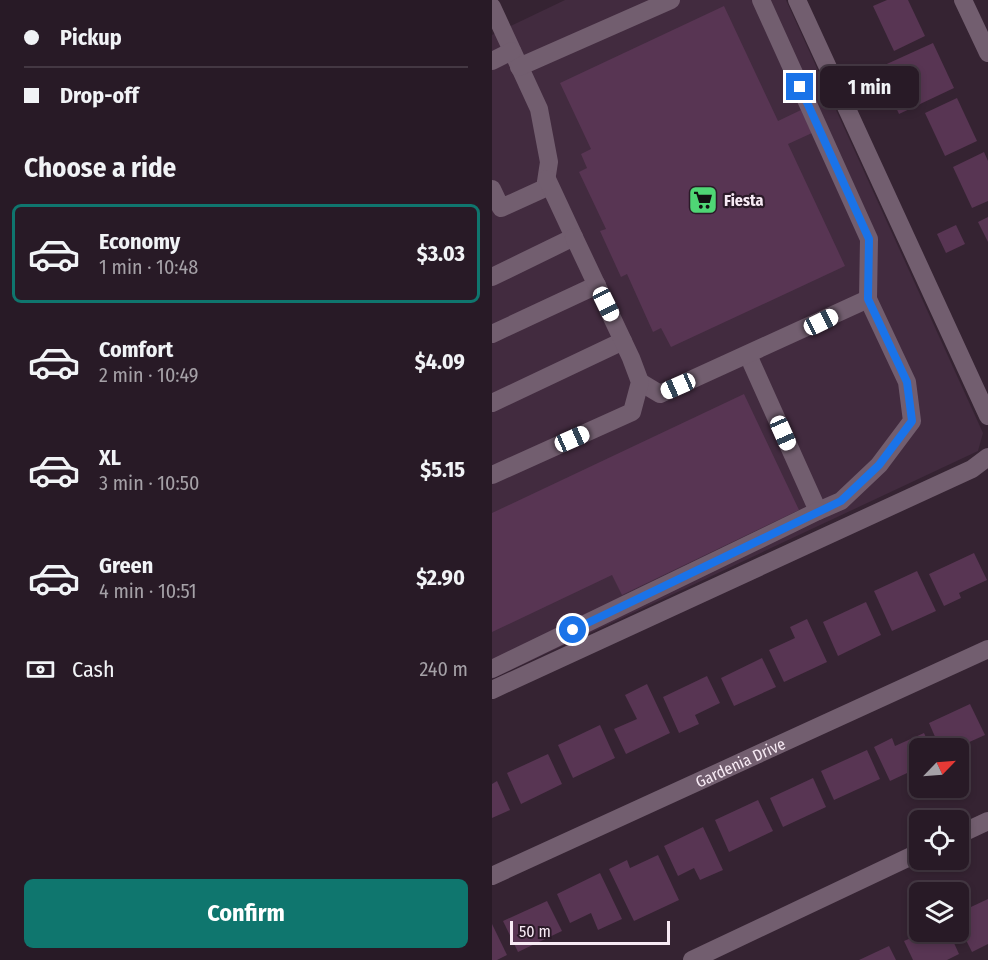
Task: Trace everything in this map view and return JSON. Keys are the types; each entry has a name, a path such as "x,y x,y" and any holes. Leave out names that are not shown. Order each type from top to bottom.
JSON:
{"street":[{"path":"492,61 516,59 671,0"},
{"path":"492,669 841,501 879,465 912,421 907,382 868,299 869,239 761,0"},
{"path":"798,0 988,416"},
{"path":"963,0 988,53"},
{"path":"492,7 539,109 549,162 545,188 501,208 492,189"},
{"path":"547,178 640,382 660,394 868,299"},
{"path":"492,277 574,237"},
{"path":"492,334 597,285"},
{"path":"492,403 623,341"},
{"path":"748,355 818,511"},
{"path":"492,475 632,412 640,382"},
{"path":"492,690 972,469 988,458"},
{"name":"Gardenia Drive","path":"492,876 988,649"},
{"path":"969,830 988,822"},
{"path":"692,960 909,857"}],"shaded area":[{"path":"565,0 786,0 983,433 978,451 492,679 492,35"}],"building":[{"path":"887,0 908,0 925,36 894,51 873,6"},
{"name":"Fiesta","path":"724,6 778,121 801,110 812,133 788,144 845,266 671,347 661,328 653,332 627,274 621,277 600,231 606,229 579,172 587,168 581,154 591,149 560,83"},
{"path":"933,43 954,88 899,114 878,68"},
{"path":"957,98 977,141 945,156 925,113"},
{"path":"984,152 988,161 988,201 972,208 953,167"},
{"path":"988,217 988,242 978,222"},
{"path":"956,225 965,244 946,253 937,234"},
{"path":"744,394 799,510 622,595 612,575 492,632 492,513"},
{"path":"974,553 987,580 959,593 961,598 944,606 929,574"},
{"path":"917,571 936,611 892,631 874,591"},
{"path":"866,602 881,635 838,656 823,622"},
{"path":"807,619 827,662 784,682 769,650 795,638 790,627"},
{"path":"762,658 776,687 734,706 721,678"},
{"path":"707,676 720,703 695,715 699,724 679,733 663,697"},
{"path":"647,684 670,733 626,754 614,729 637,719 625,695"},
{"path":"970,704 985,735 969,742 969,738 936,738 929,723"},
{"path":"600,725 615,758 573,778 558,745"},
{"path":"924,733 926,738 913,738"},
{"path":"892,738 895,746 909,740 909,772 890,781 874,747"},
{"path":"867,750 880,779 834,800 821,771"},
{"path":"548,754 562,784 521,804 507,773"},
{"path":"813,778 826,807 783,827 770,798"},
{"path":"497,781 510,810 492,818 492,784"},
{"path":"758,800 773,831 729,852 715,820"},
{"path":"703,827 723,870 700,880 694,868 678,876 664,846"},
{"path":"658,855 679,900 634,921 609,869 627,860 630,868"},
{"path":"600,873 622,919 598,930 591,913 570,923 557,894"},
{"path":"988,899 988,944 972,952 967,942 969,942 969,908"},
{"path":"547,901 562,931 518,952 503,921"},
{"path":"492,924 507,955 497,960 492,960"},
{"path":"909,939 909,942 954,942 959,954 947,960 913,960 904,941"},
{"path":"889,946 896,960 859,960"}],"place":[{"name":"Fiesta","path":"703,200"}],"route":[{"path":"573,630 841,501 879,465 912,421 907,382 868,299 869,239 800,87"}]}
